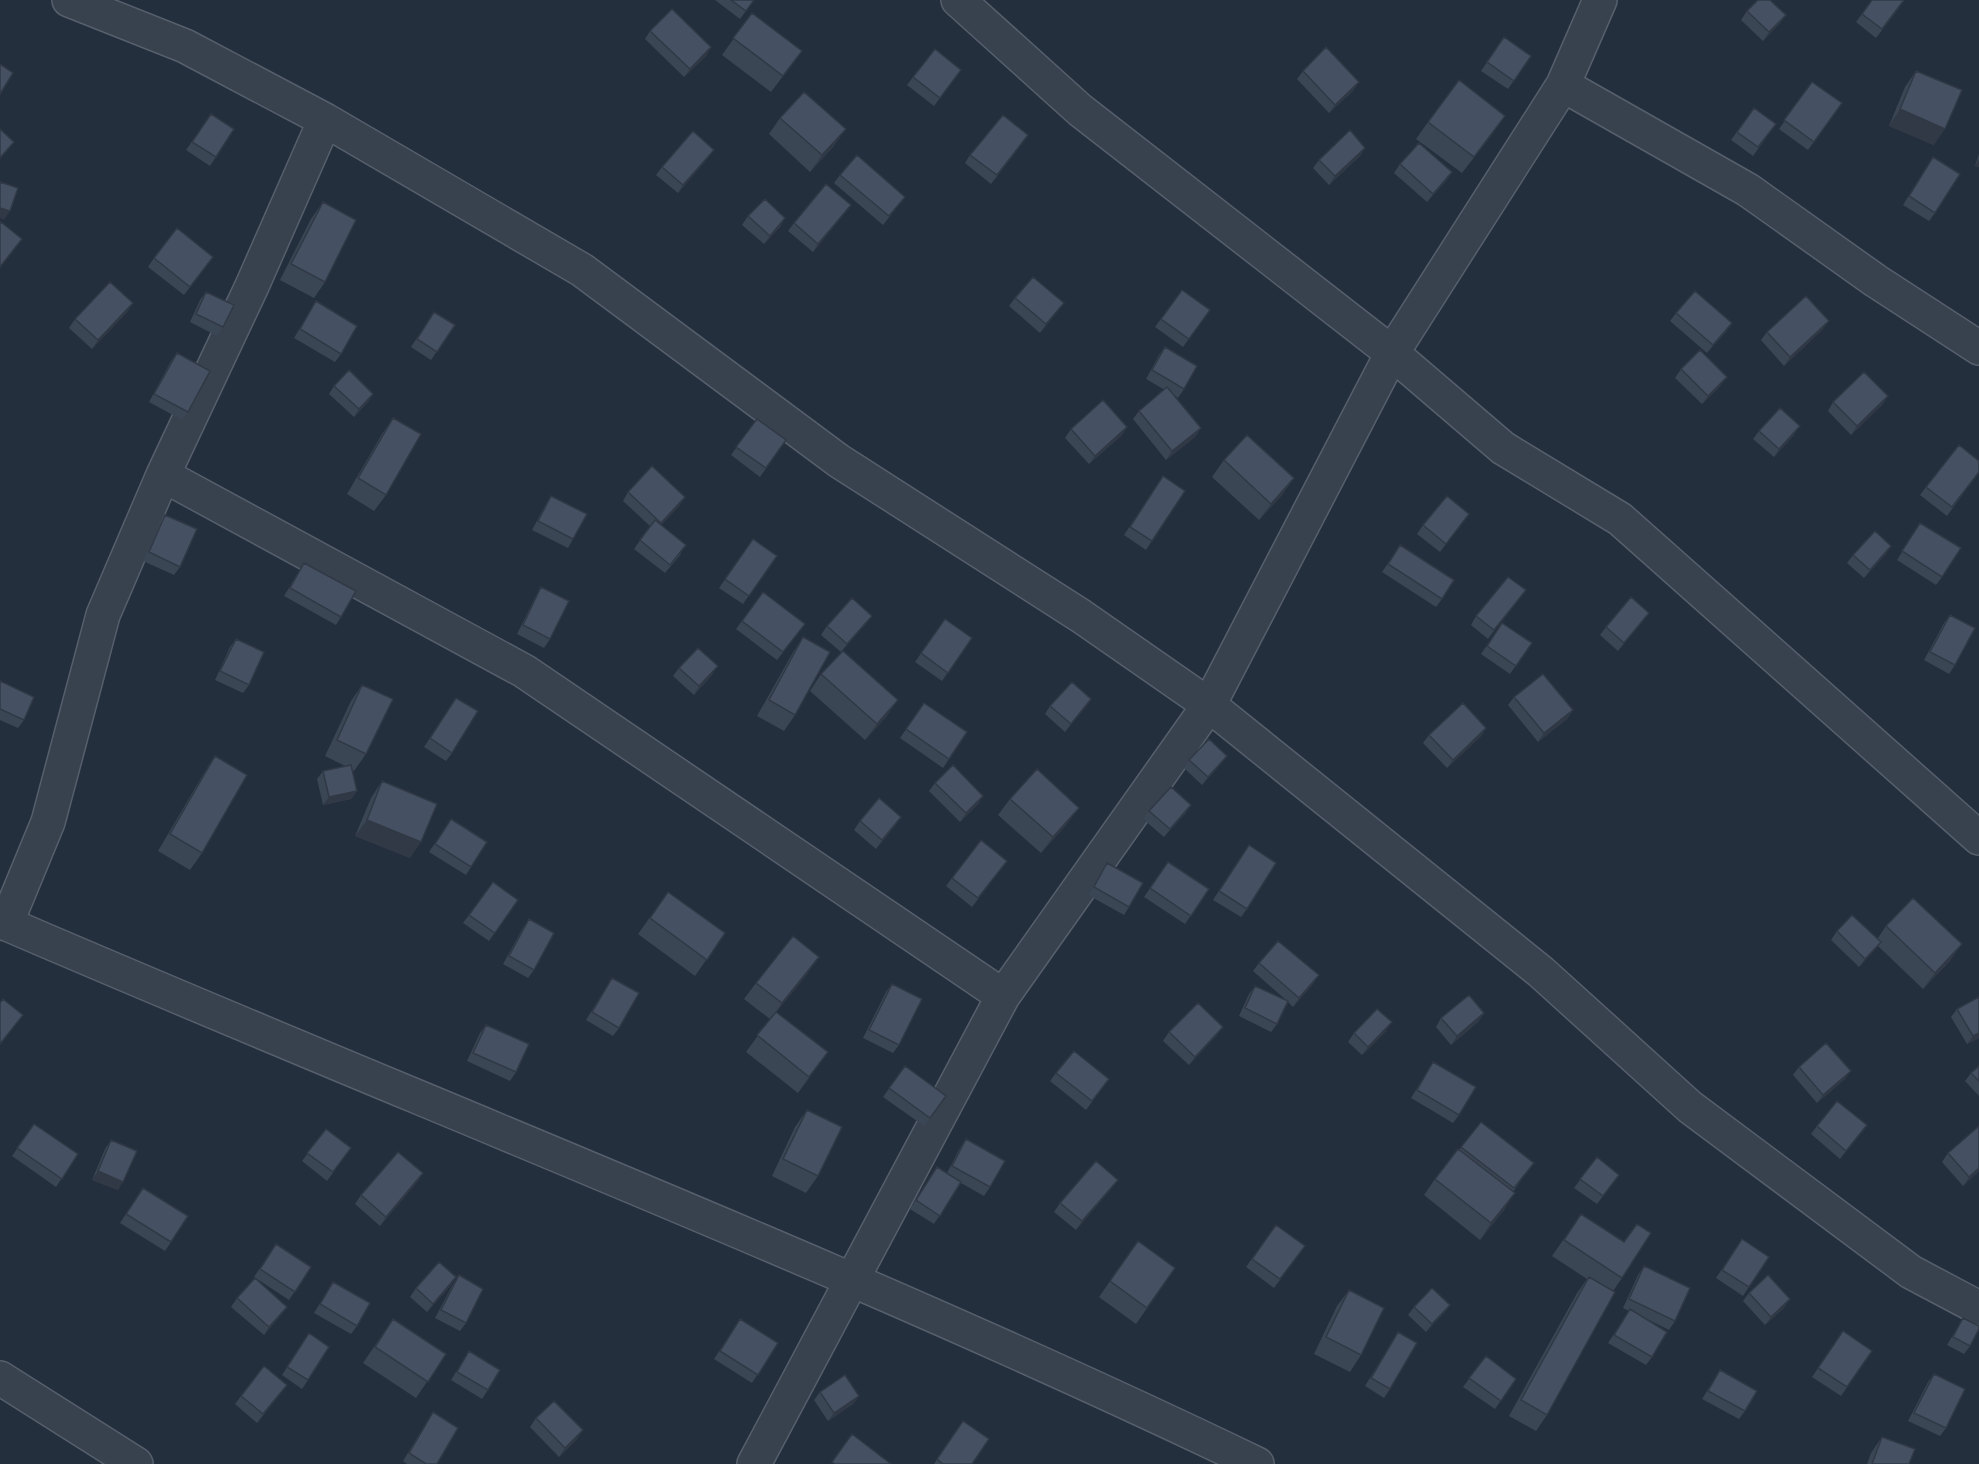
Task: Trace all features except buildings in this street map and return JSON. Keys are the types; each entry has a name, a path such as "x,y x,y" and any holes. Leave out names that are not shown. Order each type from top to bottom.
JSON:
{"street":[{"path":"69,0 185,46 325,120 582,270 839,460 1081,616 1209,705 1541,972 1689,1107 1911,1272 1979,1308"},
{"path":"958,0 1080,110 1392,353 1503,448 1620,519 1979,838"},
{"path":"754,1464 1003,996 1209,705 1392,353 1563,85 1600,0"},
{"path":"1563,85 1748,190 1876,281 1979,348"},
{"path":"325,120 252,286 163,475 103,615 48,822 3,923 852,1280 1142,1408 1257,1464"},
{"path":"163,475 524,671 1003,996"},
{"path":"0,1378 136,1464"}]}
